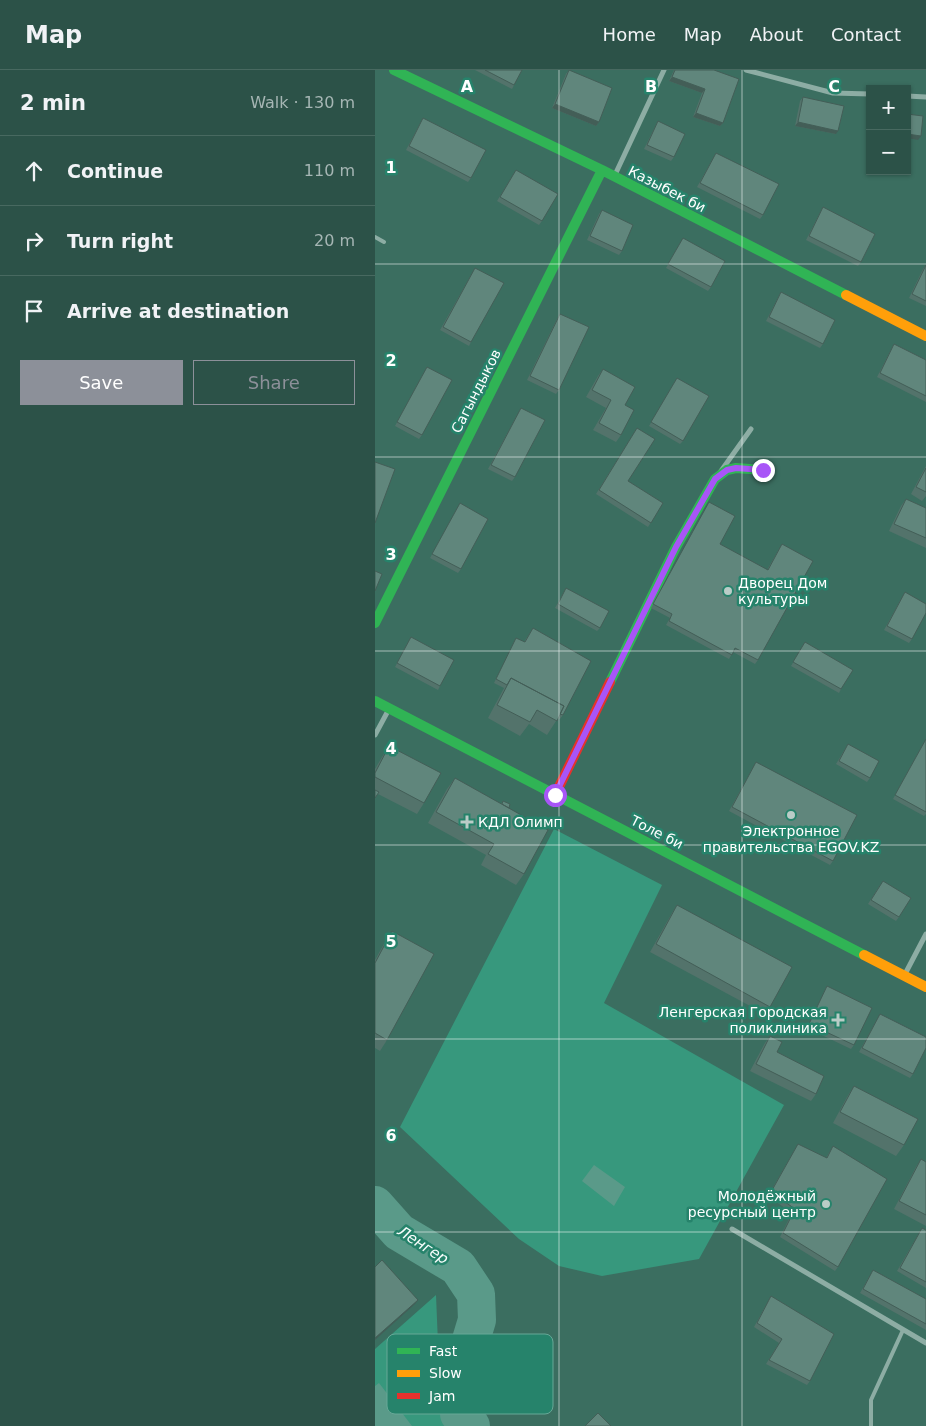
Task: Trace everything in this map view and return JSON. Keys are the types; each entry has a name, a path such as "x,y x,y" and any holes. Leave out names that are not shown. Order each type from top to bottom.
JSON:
{"street":[{"name":"Казыбек би","path":"394,70 601,170 926,336"},
{"path":"614,177 663,70"},
{"path":"746,70 833,92 866,94"},
{"path":"911,96 926,97"},
{"name":"Сагындыков","path":"375,623 601,170"},
{"path":"555,795 676,547 715,479 751,429"},
{"path":"715,479 727,470 736,468 763,470"},
{"name":"Толе би","path":"375,701 926,987"},
{"path":"375,735 389,709"},
{"path":"904,976 926,934"},
{"path":"732,1229 926,1344"}],"lane":[{"path":"375,237 384,242"},
{"path":"871,1426 871,1400 903,1330"}],"shaded area":[{"path":"554,829 662,885 604,1003 784,1105 699,1259 602,1276 559,1266 519,1239 400,1127"},
{"path":"594,1165 625,1187 614,1206 582,1181"},
{"path":"436,1295 438,1334 392,1334"},
{"path":"387,1338 387,1414 441,1414 448,1426 375,1426 375,1349"},
{"path":"379,1383 387,1393 387,1414 403,1414 412,1426 375,1426 375,1386"}],"building":[{"path":"485,70 522,70 514,85"},
{"path":"569,70 612,88 599,122 555,104"},
{"path":"675,70 714,70 739,79 723,123 696,113 705,89 672,77"},
{"path":"803,97 844,106 838,131 798,122"},
{"path":"911,114 923,116 921,136 911,135"},
{"path":"423,118 486,150 471,178 409,146"},
{"path":"658,121 685,134 674,157 647,145"},
{"path":"716,153 779,184 763,215 700,183"},
{"path":"516,170 558,194 542,221 500,197"},
{"path":"823,207 875,234 861,262 809,236"},
{"path":"602,210 633,225 622,251 590,236"},
{"path":"683,238 725,261 711,287 668,264"},
{"path":"926,265 926,301 912,294"},
{"path":"475,268 504,283 471,342 443,327"},
{"path":"781,292 835,320 823,344 769,317"},
{"path":"560,314 589,327 559,390 530,376"},
{"path":"894,344 926,360 926,396 880,373"},
{"path":"427,367 452,380 422,435 397,422"},
{"path":"603,369 635,387 625,405 634,410 621,435 599,423 611,400 592,390"},
{"path":"677,378 709,396 683,441 651,422"},
{"path":"521,408 545,420 515,477 491,465"},
{"path":"637,428 655,439 628,481 663,503 651,523 599,490"},
{"path":"375,462 395,469 375,523"},
{"path":"926,468 926,492 916,487"},
{"path":"906,499 926,508 926,538 894,524"},
{"name":"Дворец Дом культуры","path":"709,502 735,516 720,544 768,570 782,544 813,561 758,660 735,648 732,655 669,621 672,614 653,604"},
{"path":"460,503 488,519 461,569 432,554"},
{"path":"375,571 382,574 375,591"},
{"path":"566,588 609,611 600,628 558,604"},
{"path":"905,592 926,604 926,613 912,639 887,626"},
{"path":"533,628 591,661 563,715 560,714 564,706 511,678 507,685 496,679 516,638 525,642"},
{"path":"411,637 454,660 440,686 397,663"},
{"path":"805,642 853,670 841,689 793,662"},
{"path":"511,678 564,706 557,721 537,710 530,722 497,705"},
{"path":"926,739 926,812 895,795"},
{"path":"848,744 879,761 870,778 839,761"},
{"path":"389,746 441,773 424,803 375,777 375,773"},
{"name":"Электронное правительства EGOV.KZ","path":"756,762 857,815 833,861 732,807"},
{"path":"455,778 548,830 524,874 488,854 494,844 436,812"},
{"path":"375,790 379,792 375,798"},
{"path":"503,801 510,804 509,808 502,804"},
{"path":"883,881 911,898 899,917 871,900"},
{"path":"677,905 792,967 770,1007 656,944"},
{"path":"392,931 434,954 387,1040 375,1033 375,963"},
{"name":"Ленгерская Городская поликлиника","path":"827,986 872,1008 854,1045 809,1024"},
{"path":"880,1014 926,1037 926,1048 913,1074 862,1048"},
{"path":"770,1036 782,1042 777,1052 824,1076 816,1094 756,1064"},
{"path":"854,1086 918,1119 904,1145 840,1112"},
{"name":"Молодёжный ресурсный центр","path":"798,1144 827,1158 833,1146 887,1179 838,1267 783,1233 795,1209 771,1192"},
{"path":"921,1159 926,1162 926,1215 899,1201"},
{"path":"922,1228 926,1230 926,1282 900,1268"},
{"path":"382,1260 418,1300 375,1338 375,1267"},
{"path":"873,1270 926,1299 926,1324 863,1289"},
{"path":"771,1296 834,1334 810,1381 769,1360 782,1339 757,1323"},
{"path":"598,1413 611,1426 585,1426"}],"waterway":[{"name":"Ленгер","path":"375,1205 399,1232 458,1267 476,1294 477,1320 473,1334"},
{"name":"Ленгер","path":"459,1414 471,1426"}],"traffic: fast":[{"path":"394,70 602,170 846,295"},
{"path":"375,623 602,170"},
{"path":"610,682 676,547 715,479 727,470 736,468 763,470"},
{"path":"375,701 864,955"}],"traffic: slow":[{"path":"846,295 926,336"},
{"path":"864,955 926,987"}],"traffic: jam":[{"path":"555,795 610,682"}],"place":[{"name":"Дворец Дом культуры","path":"728,591"},
{"name":"Электронное правительства EGOV.KZ","path":"791,815"},
{"name":"КДЛ Олимп","path":"467,822"},
{"name":"Ленгерская Городская поликлиника","path":"838,1020"},
{"name":"Молодёжный ресурсный центр","path":"826,1204"}],"route":[{"path":"555,795 676,547 715,479 727,470 736,468 744,467 763,470"}]}
